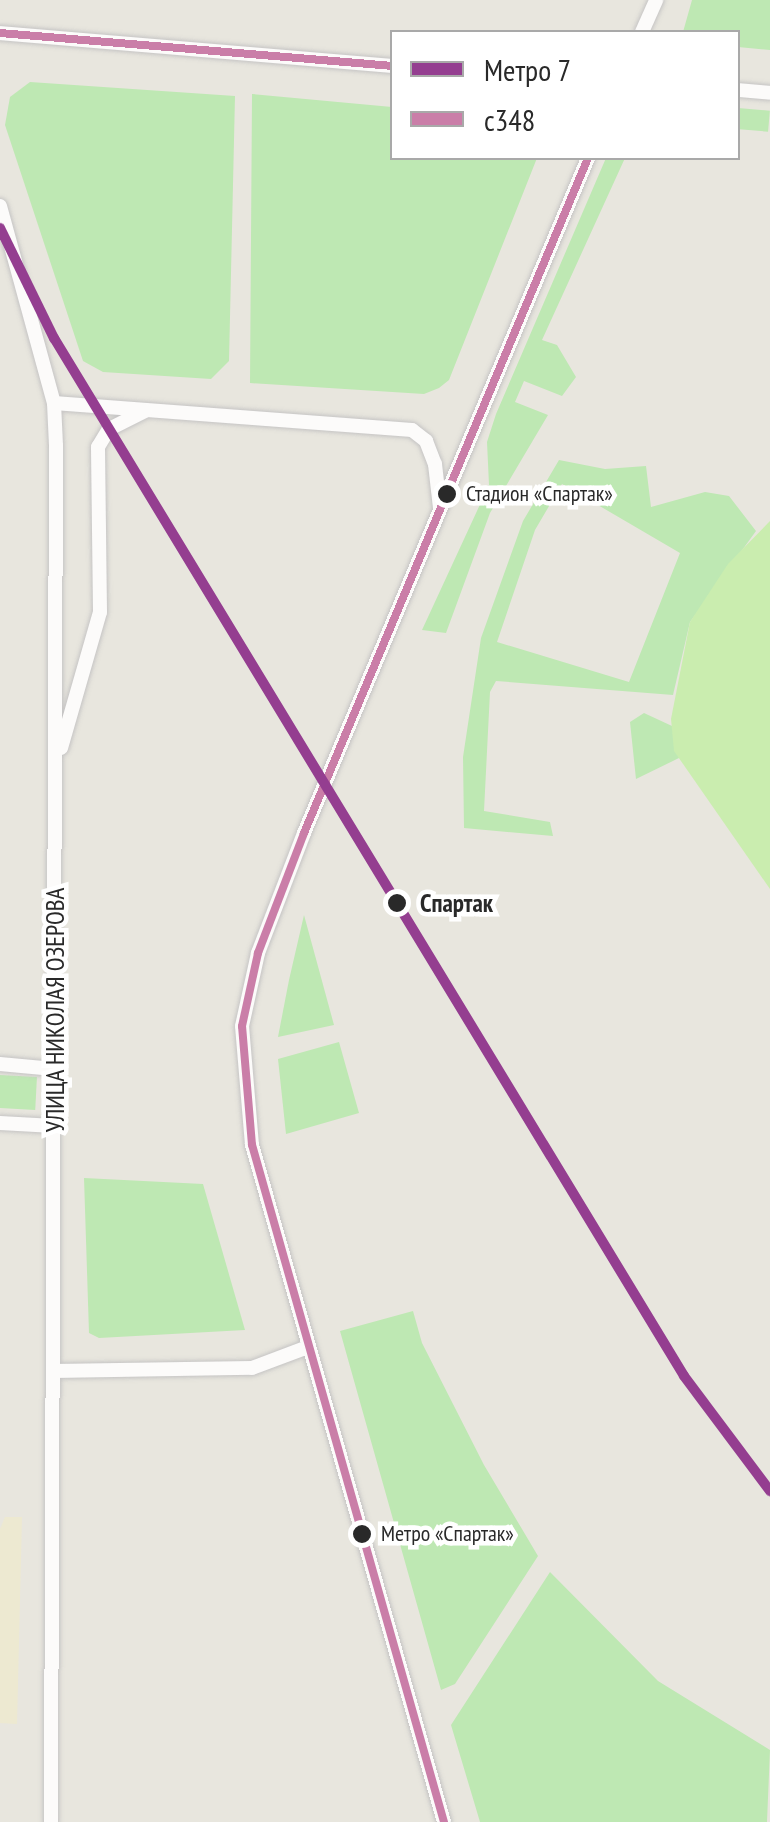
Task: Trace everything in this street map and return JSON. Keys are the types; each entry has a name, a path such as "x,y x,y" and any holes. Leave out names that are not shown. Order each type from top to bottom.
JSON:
{"street":[{"path":"643,30 656,0"},
{"path":"0,33 390,66"},
{"path":"740,90 770,93"},
{"path":"444,1822 252,1145 242,1026 258,953 587,160"},
{"name":"УЛИЦА НИКОЛАЯ ОЗЕРОВА","path":"0,206 54,402 58,758 51,1822"},
{"path":"54,402 412,430 426,441 434,464 440,509"},
{"path":"58,758 90,664 100,612 98,447 109,429 148,410"},
{"path":"0,1064 54,1068"},
{"path":"0,1122 54,1126"},
{"path":"53,1372 252,1368 308,1347"}],"shaded area":[{"path":"5,1517 22,1517 17,1724 0,1723 0,1529"}],"green space":[{"path":"692,0 770,0 770,50 740,47 740,30 684,30"},
{"path":"30,82 235,96 229,361 211,379 103,372 83,361 5,125 10,97"},
{"path":"252,94 390,107 390,160 536,160 449,380 439,388 424,394 250,383"},
{"path":"740,108 770,111 768,132 740,129"},
{"path":"605,160 624,160 542,340 557,345 576,377 562,396 524,381 515,402 548,415 490,513 446,633 422,630 489,485 487,442"},
{"path":"559,460 605,469 646,466 651,507 705,492 729,496 756,531 690,622 673,695 496,681 490,692 484,811 550,822 553,836 464,828 463,757 481,638 523,521","holes":["562,484 680,553 629,682 497,642 535,530"]},
{"path":"770,521 770,889 674,751 671,719 690,622 728,564"},
{"path":"644,713 672,726 679,758 636,779 630,722"},
{"path":"304,915 334,1025 278,1037 289,980"},
{"path":"339,1042 359,1113 286,1134 278,1059"},
{"path":"0,1075 37,1077 35,1110 0,1108"},
{"path":"84,1178 203,1184 245,1330 99,1338 89,1333"},
{"path":"413,1311 422,1343 484,1465 538,1556 455,1684 441,1690 340,1331"},
{"path":"550,1572 658,1681 770,1750 767,1822 480,1822 451,1725"}],"metro line":[{"name":"7","path":"0,228 54,338 684,1376 770,1491"}],"transit line":[{"name":"с348","path":"0,33 390,66"},
{"name":"с348","path":"444,1822 252,1145 242,1026 258,953 304,833 587,160"}],"place":[{"name":"Стадион «Спартак»","path":"447,494"},
{"name":"Спартак","path":"397,903"},
{"name":"Метро «Спартак»","path":"362,1534"}]}
